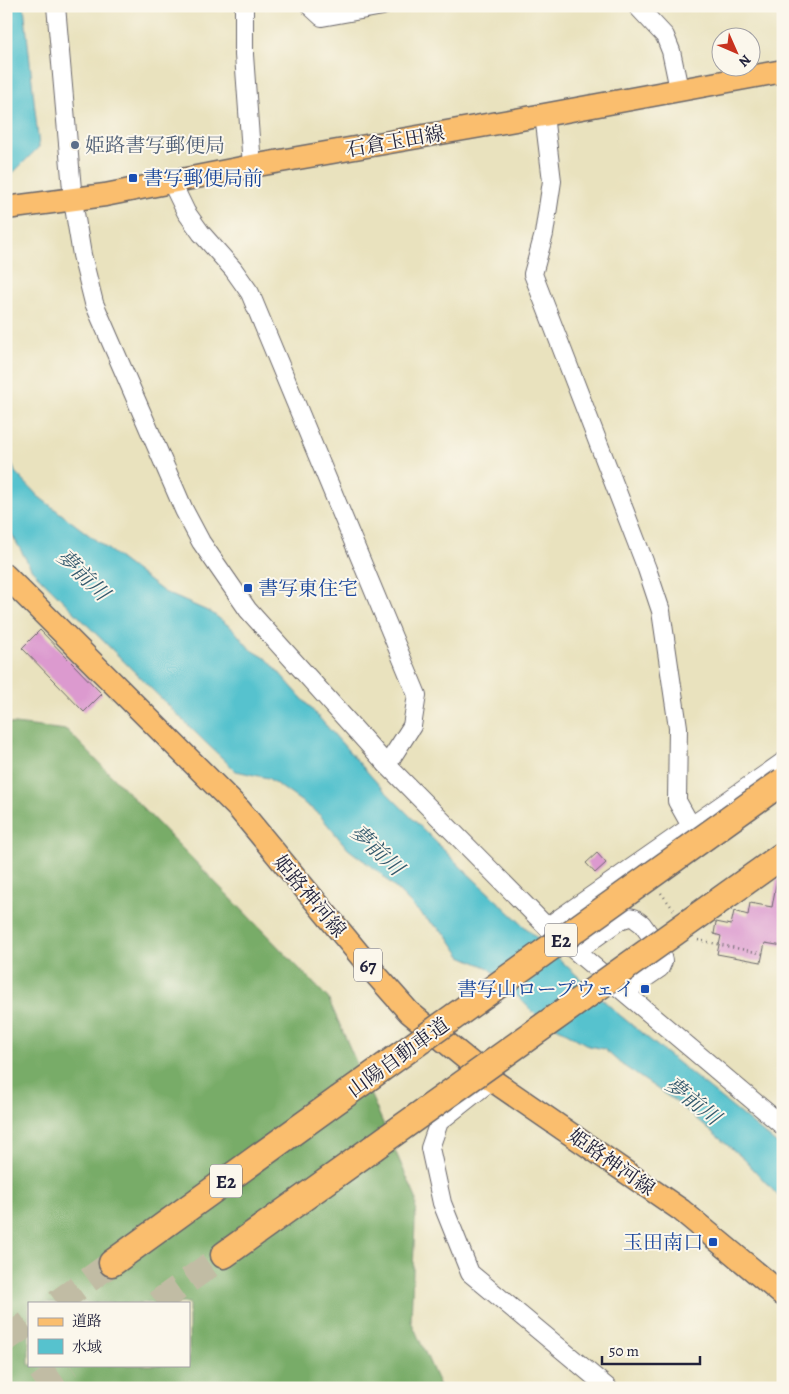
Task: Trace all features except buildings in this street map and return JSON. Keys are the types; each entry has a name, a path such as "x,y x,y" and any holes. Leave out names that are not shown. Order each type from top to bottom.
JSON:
{"highway":[{"name":"山陽自動車道","path":"112,1263 783,782"},
{"path":"224,1255 783,854"}],"main road":[{"name":"石倉玉田線","path":"6,208 66,201 783,70"},
{"name":"姫路神河線","path":"6,576 238,809 409,1012 492,1080 681,1210 783,1295"}],"street":[{"path":"56,6 66,201 94,303 184,510 201,542 248,610 387,765 547,927 783,1126"},
{"path":"244,6 244,55 252,166"},
{"path":"310,6 322,17 383,6"},
{"path":"637,6 654,22 665,36 671,51 679,89"},
{"path":"544,115 552,181 544,234 533,274 647,569 661,611 678,727 677,801 691,826"},
{"path":"171,181 186,212 201,233 233,268 250,293 418,695 412,726 387,765"},
{"path":"547,927 783,762"},
{"path":"577,952 620,920 629,917 638,920 660,949 663,961 660,968 625,992"},
{"path":"492,1080 439,1122 430,1148 442,1203 470,1273 608,1388"}],"green space":[{"path":"6,723 67,730 328,998 416,1198 411,1321 441,1388 6,1388"}],"water":[{"path":"6,6 24,6 39,147 6,180"},
{"name":"夢前川","path":"6,446 15,472 39,497 164,592 212,613 233,629 250,649 267,659 379,785 464,870 616,1012 783,1149 783,1201 744,1159 675,1101 621,1064 604,1049 589,1046 536,1015 489,968 461,956 446,934 424,917 379,872 348,849 318,813 268,778 236,771 203,740 32,570 6,524"}],"tunnel":[{"path":"158,1302 224,1255"},
{"path":"58,1302 112,1263"},
{"path":"6,1339 28,1324"},
{"path":"38,1388 69,1366"}],"place":[{"name":"姫路書写郵便局","path":"75,145"},
{"name":"書写郵便局前","path":"133,178"},
{"name":"書写東住宅","path":"248,588"},
{"name":"書写山ロープウェイ","path":"645,989"},
{"name":"玉田南口","path":"713,1242"}]}
